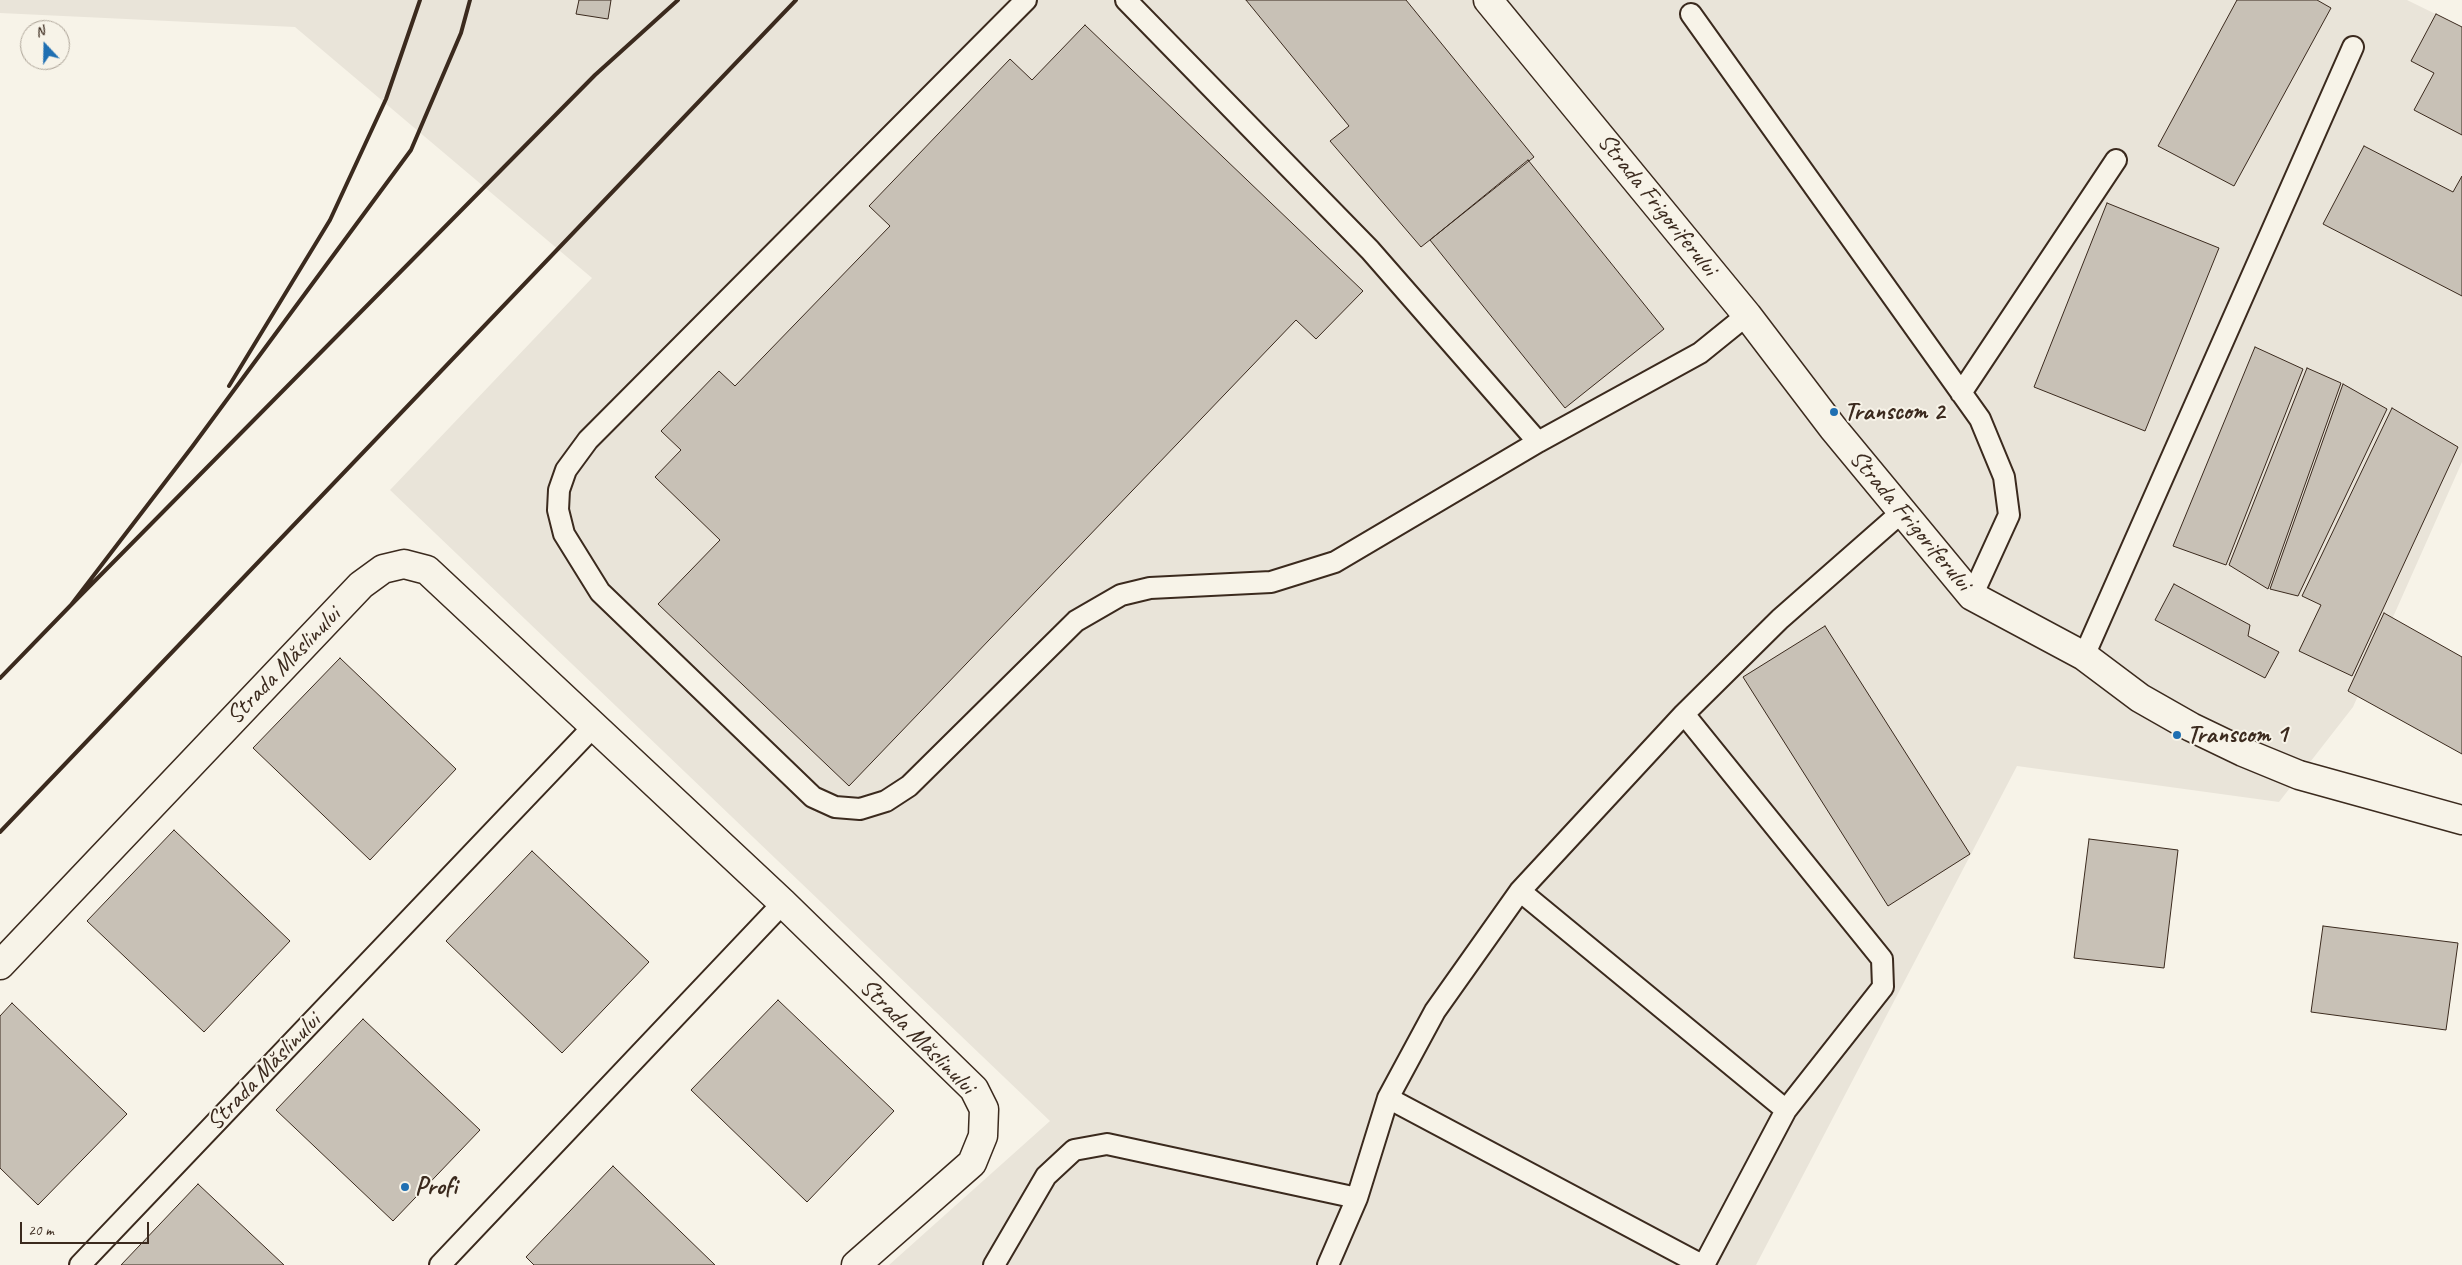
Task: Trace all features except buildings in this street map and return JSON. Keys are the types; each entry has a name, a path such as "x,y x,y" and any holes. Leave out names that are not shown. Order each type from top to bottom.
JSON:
{"street":[{"name":"Strada Frigoriferului","path":"1488,0 1747,315 1833,428 1972,596 2084,656 2140,698 2191,727 2243,752 2299,775 2462,820"},
{"name":"Strada Măslinului","path":"0,965 361,585 383,569 404,564 427,570 783,904 974,1089 984,1109 983,1136 972,1163 856,1265"}],"lane":[{"path":"1026,0 588,440 566,470 559,490 558,510 564,534 600,592 813,797 835,807 860,809 886,801 909,786 1076,620 1121,595 1150,588 1271,582 1335,562 1538,442 1700,353 1747,315"},
{"path":"1126,0 1370,250 1538,442"},
{"path":"1691,14 1980,419 2004,477 2009,515 1972,596"},
{"path":"2084,656 2353,47"},
{"path":"1961,393 2116,160"},
{"path":"1328,1265 1358,1198 1388,1098 1435,1011 1520,891 1684,714 1780,619 1903,511"},
{"path":"1388,1098 1703,1265 1786,1110 1883,987 1882,959 1684,714"},
{"name":"Strada Măslinului","path":"80,1265 593,726"},
{"path":"1520,891 1786,1110"},
{"path":"440,1265 783,904"},
{"path":"994,1265 1046,1176 1074,1150 1107,1144 1358,1198"}],"shaded area":[{"path":"0,0 2407,0 2462,27 2462,462 2353,707 2279,802 2017,766 1756,1265 889,1265 1050,1121 390,490 592,278 295,27 0,13"}],"railway":[{"path":"229,386 330,220 386,99 420,0"},
{"path":"470,0 461,33 411,150 192,447 71,605 595,75 678,0"},
{"path":"0,832 796,0"},
{"path":"0,678 71,605"}],"place":[{"name":"Transcom 2","path":"1834,412"},
{"name":"Transcom 1","path":"2177,735"},
{"name":"Profi","path":"405,1187"}]}
